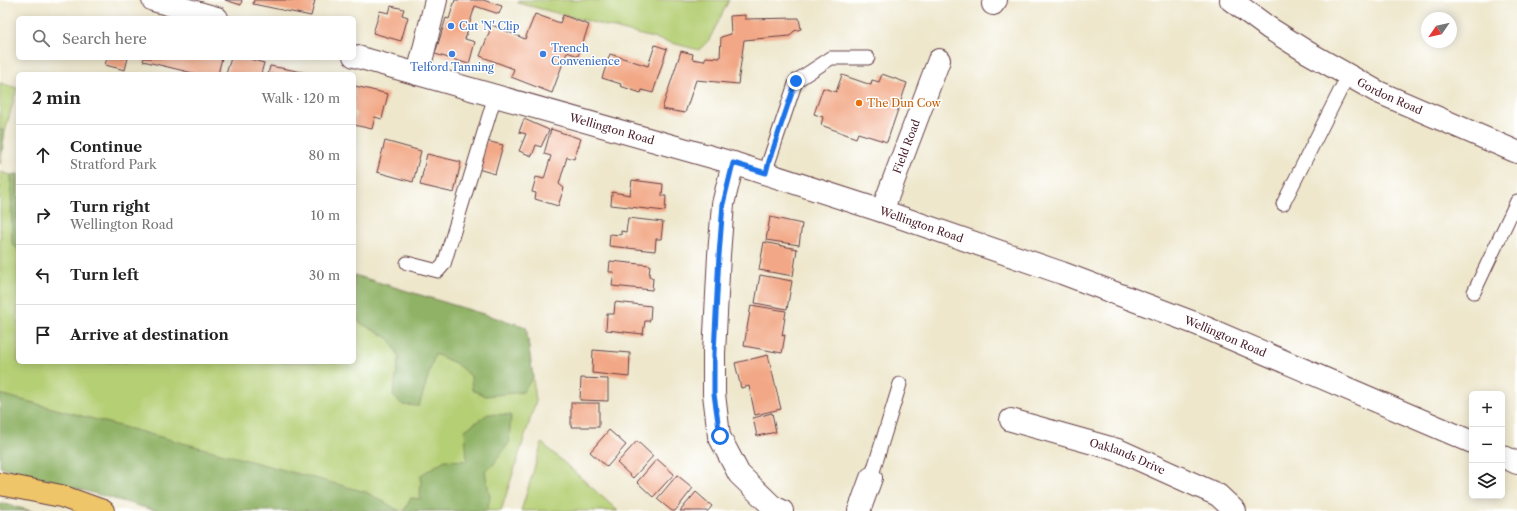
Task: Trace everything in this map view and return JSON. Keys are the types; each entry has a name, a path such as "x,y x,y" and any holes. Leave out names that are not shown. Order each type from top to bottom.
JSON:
{"highway":[{"path":"0,484 61,496 103,511"}],"street":[{"path":"152,0 210,16"},
{"path":"418,74 436,0"},
{"name":"Gordon Road","path":"1231,0 1269,28 1307,52 1378,92 1517,152"},
{"name":"Wellington Road","path":"356,57 766,173 1062,273 1197,324 1469,441"},
{"name":"Field Road","path":"882,211 939,60"},
{"path":"733,163 723,204 714,353 714,394 720,436 739,474 772,506 782,511"},
{"name":"Oaklands Drive","path":"1011,420 1118,450 1218,495 1235,511"},
{"path":"1505,457 1517,463"},
{"path":"859,511 871,478"}],"lane":[{"path":"766,173 796,81 831,58 868,58"},
{"path":"1283,204 1348,75"},
{"path":"407,263 438,270 444,264 495,96"},
{"path":"1474,292 1517,202"},
{"path":"871,478 900,384"}],"green space":[{"path":"519,0 729,0 709,40 699,50 518,3"},
{"path":"0,83 16,88 16,92 5,132 0,129"},
{"path":"0,129 5,132 0,164"},
{"path":"0,172 11,175 16,174 16,364 356,364 356,276 526,327 536,401 501,511 341,511 0,410"},
{"path":"16,174 16,247 12,244 11,175"},
{"path":"356,276 526,327 533,377 523,392 486,396 472,390 471,376 455,363 435,354 419,406 403,405 393,396 399,357 390,339 362,324 356,319"},
{"path":"0,394 366,492 400,511 157,511 0,467"},
{"path":"488,414 511,415 509,443 493,465 485,471 490,497 487,511 404,511 411,498 420,499 421,475 445,460 467,461 465,430"},
{"path":"542,443 618,511 521,511"},
{"path":"0,503 32,511 0,511"}],"building":[{"path":"225,0 242,0 241,5"},
{"path":"254,0 315,0 311,16 253,4"},
{"path":"455,0 483,0 502,6 499,14 475,6 465,39 475,42 469,64 435,54 446,18 449,19"},
{"path":"391,6 404,9 402,15 408,17 401,41 373,33 380,11 389,13"},
{"name":"Trench Convenience","path":"535,14 560,23 563,15 589,25 578,56 567,52 552,93 511,77 514,69 480,56 492,25 525,39"},
{"path":"745,15 745,19 799,18 801,29 794,31 790,36 744,40 738,84 696,80 685,113 662,109 681,51 693,54 692,59 704,61 706,57 720,58 721,37 731,34 730,16"},
{"path":"655,45 667,49 653,93 642,90 641,93 620,86 621,84 602,78 610,54 648,66"},
{"path":"106,60 128,60 125,70 105,65"},
{"path":"222,60 218,72 189,72 143,61"},
{"path":"230,60 254,60 264,63 262,72 227,72"},
{"path":"270,66 303,72 268,72"},
{"name":"The Dun Cow","path":"882,74 907,83 887,142 858,133 856,138 821,125 823,117 814,114 823,88 836,92 842,75 871,85 872,80 879,82"},
{"path":"356,86 388,94 382,119 375,117 372,129 356,125"},
{"path":"524,119 549,130 541,147 536,145 532,156 519,151 526,134 519,132"},
{"path":"551,129 581,139 574,159 567,157 559,184 564,188 558,206 535,199 536,193 532,192 536,177 544,179 551,156 544,154"},
{"path":"385,141 421,151 413,182 377,172"},
{"path":"486,141 503,145 495,174 478,169"},
{"path":"427,154 461,162 454,193 420,185"},
{"path":"632,180 663,184 662,196 666,196 665,211 611,205 612,192 630,195"},
{"path":"770,217 802,224 799,245 766,240"},
{"path":"628,218 663,222 661,239 656,239 655,251 609,246 610,234 621,235 621,231 626,232"},
{"path":"764,242 797,249 793,276 759,270"},
{"path":"610,261 650,265 649,276 653,278 652,290 612,286 614,272 609,272"},
{"path":"760,275 792,281 787,309 755,303"},
{"path":"615,302 651,306 650,321 645,321 643,334 606,330 607,314 614,314"},
{"path":"751,305 786,311 782,336 785,335 782,353 744,346"},
{"path":"593,350 630,353 629,377 592,373"},
{"path":"768,355 781,409 755,415 749,386 741,388 735,363"},
{"path":"581,378 608,379 608,401 580,400"},
{"path":"571,403 599,403 599,427 571,427"},
{"path":"772,413 776,432 757,436 753,418"},
{"path":"609,430 626,445 607,467 590,452"},
{"path":"637,441 653,456 633,478 617,463"},
{"path":"657,459 674,474 653,497 637,482"},
{"path":"677,475 693,488 675,511 672,511 657,499"},
{"path":"696,492 712,506 708,511 680,511"}],"place":[{"name":"Cut 'N' Clip","path":"451,26"},
{"name":"Telford Tanning","path":"452,54"},
{"name":"Trench Convenience","path":"543,54"},
{"name":"The Dun Cow","path":"859,103"}],"route":[{"path":"720,436 714,394 714,353 723,204 733,163 766,173 796,81"}]}
